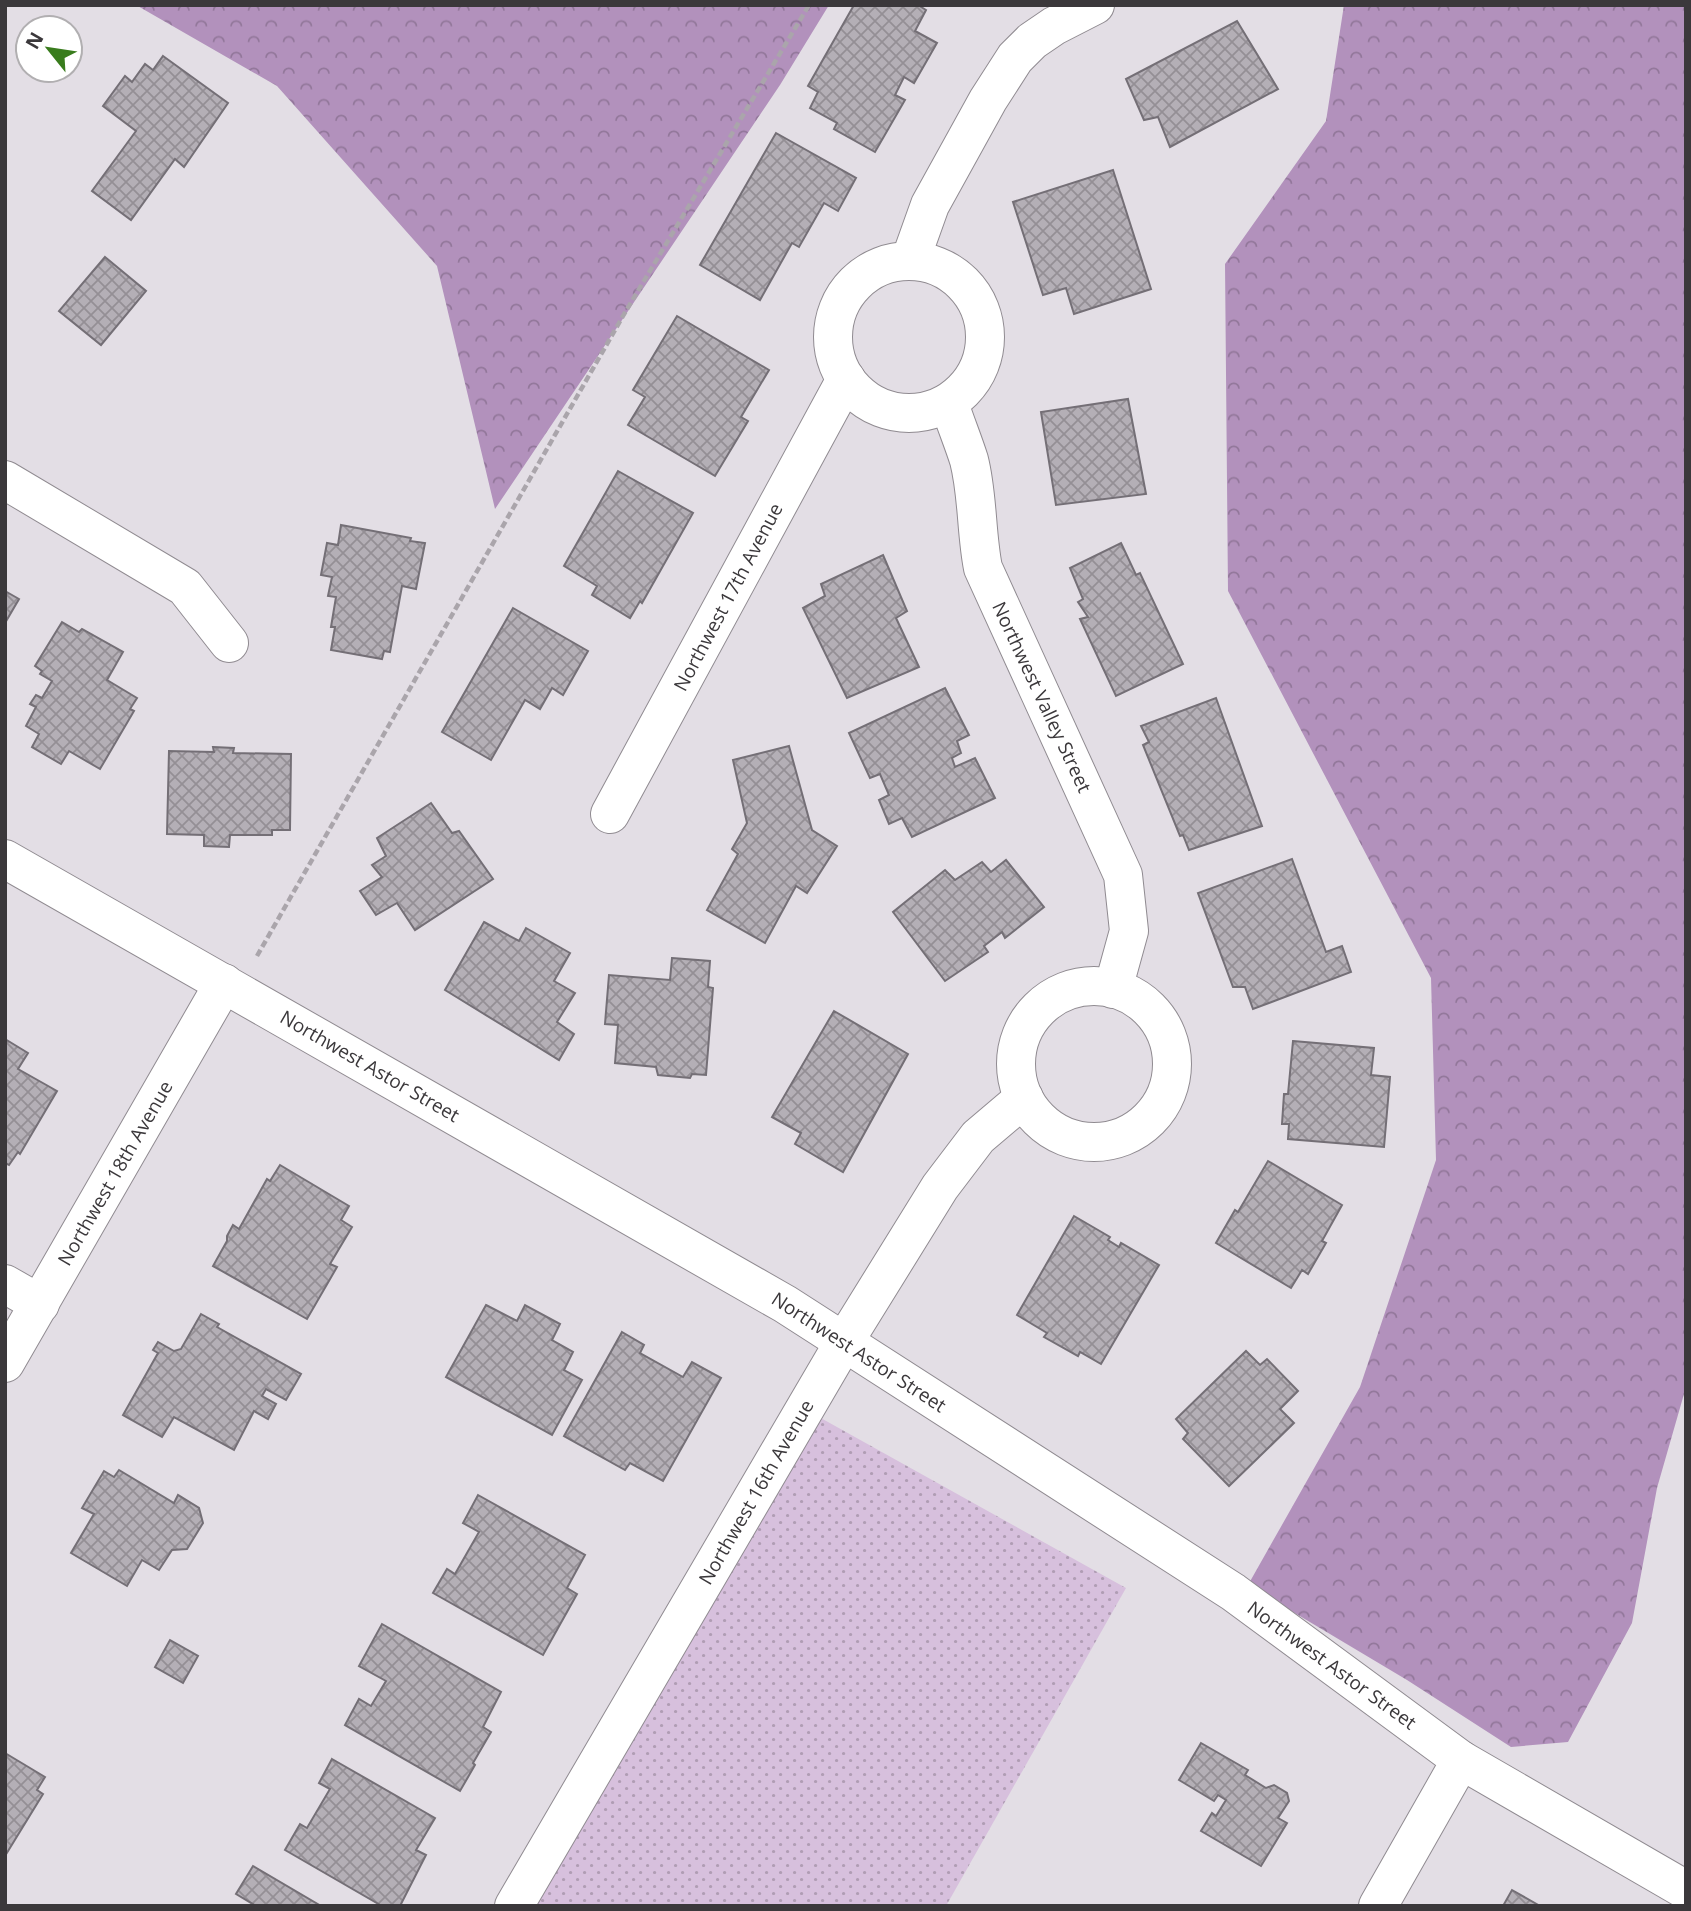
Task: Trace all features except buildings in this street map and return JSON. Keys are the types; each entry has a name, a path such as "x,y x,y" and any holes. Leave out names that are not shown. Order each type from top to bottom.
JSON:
{"street":[{"path":"910,261 930,205 988,100 1015,58 1031,41 1095,5"},
{"path":"910,261 924,262 956,277 971,292 983,317 985,345 977,372 965,390 948,403 921,413 892,412 865,400 845,379 839,367 833,341 833,327 842,301 859,279 883,265 910,261"},
{"name":"Northwest 17th Avenue","path":"610,814 845,379"},
{"name":"Northwest Valley Street","path":"948,403 969,461 977,512 978,546 983,568 1123,876 1129,931 1113,989"},
{"path":"5,480 185,587 229,643"},
{"name":"Northwest Astor Street","path":"5,859 785,1304 1233,1592 1461,1760 1686,1890"},
{"path":"1091,986 1113,989 1132,996 1147,1007 1160,1022 1172,1058 1171,1079 1165,1097 1154,1114 1140,1127 1124,1136 1104,1142 1085,1142 1066,1137 1049,1128 1034,1114 1024,1098 1017,1077 1017,1055 1023,1034 1034,1015 1050,1000 1070,990 1091,986"},
{"name":"Northwest 18th Avenue","path":"5,1363 231,987"},
{"name":"Northwest 16th Avenue","path":"514,1906 844,1342 940,1187 978,1137 1024,1098"},
{"path":"5,1284 40,1304"},
{"path":"1378,1906 1461,1760"}],"path":[{"path":"231,987 809,5"}],"shaded area":[{"path":"819,1417 1126,1588 946,1906 529,1906"}],"green space":[{"path":"136,5 829,5 780,85 495,509 437,266 277,86"},
{"path":"1344,5 1686,5 1686,1387 1657,1488 1632,1623 1568,1742 1511,1747 1407,1680 1248,1585 1360,1387 1436,1160 1431,978 1228,591 1225,264 1326,121"}]}
